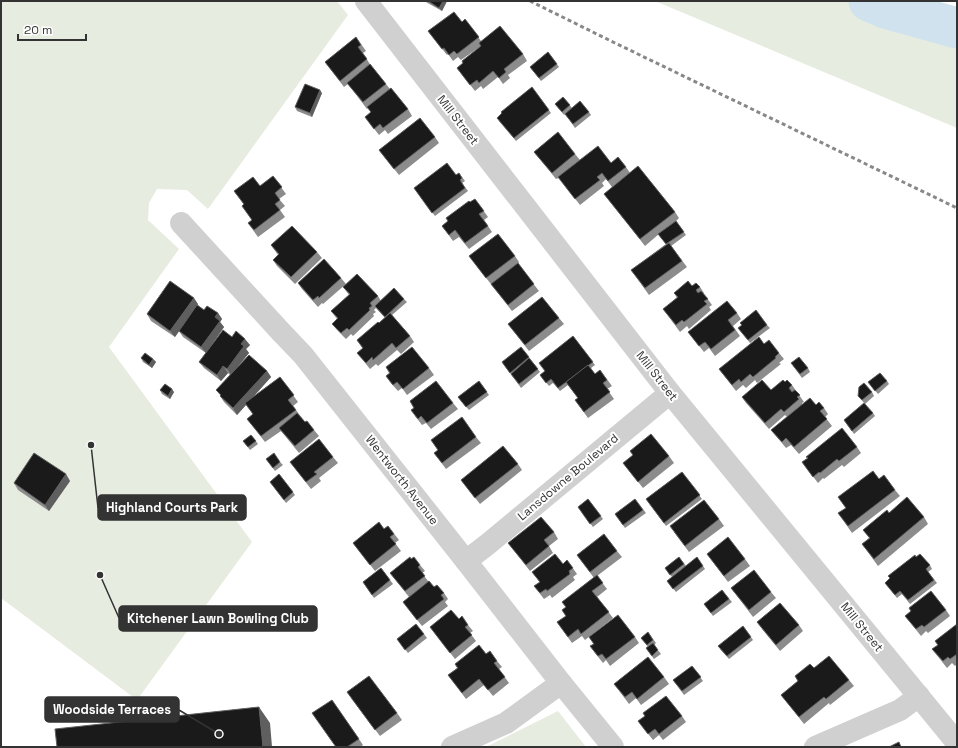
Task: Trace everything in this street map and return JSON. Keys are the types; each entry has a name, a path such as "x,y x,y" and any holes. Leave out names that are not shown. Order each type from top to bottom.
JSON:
{"street":[{"name":"Mill Street","path":"366,1 670,392 957,743"},
{"name":"Wentworth Avenue","path":"181,223 304,355 561,683 613,747"},
{"name":"Lansdowne Boulevard","path":"466,561 670,392"},
{"path":"452,747 506,723 561,683"},
{"path":"815,747 900,710 919,696"}],"shaded area":[{"path":"1,1 337,1 348,15 208,209 187,190 157,189 149,203 148,220 179,249 109,347 252,542 137,700 1,598"},
{"path":"655,1 916,1 935,8 957,12 957,128"},
{"path":"558,711 586,747 486,747"}],"building":[{"path":"428,1 443,1 439,8"},
{"path":"454,12 462,22 465,19 479,37 457,54 454,51 449,55 444,48 442,49 428,31"},
{"path":"500,26 523,54 504,69 506,72 499,78 493,71 479,83 477,80 470,85 457,68 463,63 462,61 481,46 479,43"},
{"path":"356,37 361,45 358,47 367,59 340,81 325,62"},
{"path":"548,52 557,64 539,78 530,67"},
{"path":"370,64 386,84 363,102 347,83"},
{"path":"305,84 320,90 310,113 295,107"},
{"path":"532,87 549,110 514,138 497,118 502,113 501,112"},
{"path":"391,88 408,109 383,128 380,124 374,129 365,117 371,112 367,107"},
{"path":"563,97 570,105 562,112 555,104"},
{"path":"580,101 589,112 573,124 565,114"},
{"path":"420,118 435,137 394,169 379,150"},
{"path":"558,132 575,154 552,173 534,152"},
{"path":"598,146 611,163 618,157 626,167 608,181 602,173 597,177 600,180 575,199 558,177"},
{"path":"447,163 456,175 459,173 462,178 460,180 465,188 432,213 414,188"},
{"path":"638,166 675,212 640,239 604,194"},
{"path":"273,176 282,187 275,193 280,200 275,204 280,210 254,230 248,223 252,220 242,206 244,204 234,191 253,177 260,186"},
{"path":"475,199 484,211 479,214 488,226 465,243 455,230 449,235 442,226 448,221 446,218 469,201 470,202"},
{"path":"676,221 684,232 666,244 658,234"},
{"path":"292,226 317,252 291,277 273,260 279,254 271,245"},
{"path":"498,234 515,256 486,278 469,256"},
{"path":"669,243 682,261 645,288 631,270"},
{"path":"324,259 341,278 319,298 318,296 313,300 298,283"},
{"path":"518,263 534,284 508,305 491,284"},
{"path":"357,274 378,296 370,303 372,306 369,308 370,310 349,330 347,328 341,333 332,324 338,318 331,311 350,294 343,287"},
{"path":"170,281 194,298 170,331 147,314"},
{"path":"688,281 692,286 696,283 700,287 696,290 698,293 701,291 708,299 704,301 707,304 684,322 682,320 676,325 663,309 678,297 674,293"},
{"path":"394,288 404,299 385,317 375,306"},
{"path":"542,297 559,318 525,345 508,324"},
{"path":"727,301 737,313 728,320 735,330 711,349 705,342 699,346 688,332"},
{"path":"197,305 204,310 207,306 218,313 215,317 220,321 201,347 179,331"},
{"path":"756,310 767,325 748,340 738,328 742,325 740,323"},
{"path":"390,313 410,336 396,348 392,343 373,360 372,357 366,363 357,353 363,348 357,340"},
{"path":"223,330 232,337 236,331 245,339 241,344 244,346 227,369 223,366 217,375 199,362"},
{"path":"573,336 593,362 558,388 551,379 546,383 540,375 545,371 539,363"},
{"path":"759,337 764,344 769,340 779,353 775,357 776,358 753,377 750,374 741,382 739,379 732,385 719,369"},
{"path":"412,347 429,368 403,389 397,382 393,385 386,376 390,373 386,367"},
{"path":"521,347 529,357 510,373 502,362"},
{"path":"145,353 153,359 149,365 141,358"},
{"path":"249,355 267,371 233,408 220,396 221,395 216,390"},
{"path":"799,357 808,368 800,374 791,363"},
{"path":"529,358 538,369 519,384 511,374"},
{"path":"588,365 595,374 600,370 607,380 603,383 610,392 584,412 575,400 578,398 566,382"},
{"path":"880,373 887,381 875,391 868,382"},
{"path":"280,377 294,395 288,400 296,410 261,436 247,419 253,414 245,403"},
{"path":"762,380 771,390 783,380 785,382 787,380 792,385 789,388 792,392 795,390 800,395 797,397 799,399 784,412 781,409 765,423 742,397"},
{"path":"436,381 453,403 427,423 421,416 418,419 411,410 414,408 410,401"},
{"path":"479,381 487,392 466,407 458,397"},
{"path":"864,383 872,392 862,400 858,396 859,387"},
{"path":"165,384 172,389 168,396 160,390"},
{"path":"810,398 816,405 819,402 824,408 820,411 827,419 794,447 786,438 782,442 771,430"},
{"path":"864,403 873,413 852,431 844,420"},
{"path":"297,413 305,422 307,421 314,430 295,446 279,428"},
{"path":"462,417 476,437 442,463 434,453 438,450 431,440"},
{"path":"842,428 857,447 839,461 837,459 813,477 802,462 808,458 806,457"},
{"path":"651,434 669,456 638,482 623,463 633,455 630,451"},
{"path":"251,435 256,441 248,447 243,441"},
{"path":"319,439 333,457 314,472 317,474 306,482 290,462"},
{"path":"503,446 518,464 475,498 461,480"},
{"path":"34,453 66,474 45,505 14,483"},
{"path":"274,453 280,462 273,468 266,459"},
{"path":"873,471 879,479 884,475 895,490 848,526 838,513 846,508 838,497"},
{"path":"682,472 700,495 664,523 646,499"},
{"path":"279,474 293,492 284,500 270,482"},
{"path":"907,497 924,517 874,559 862,544 870,538 863,530 887,510 889,513"},
{"path":"588,499 601,516 590,524 578,507"},
{"path":"635,499 643,510 623,525 615,514"},
{"path":"704,500 719,519 685,546 670,526"},
{"path":"541,517 554,532 544,540 549,546 526,565 508,543"},
{"path":"379,522 384,529 388,526 394,534 390,537 396,544 370,565 353,543"},
{"path":"604,534 617,551 590,572 577,555"},
{"path":"728,537 745,559 724,576 707,554"},
{"path":"555,554 563,564 567,560 573,568 569,571 570,574 547,591 546,589 540,593 534,586 540,582 532,572"},
{"path":"920,554 930,565 926,569 934,580 908,600 900,591 895,595 885,583 890,578 888,576 915,555 916,557"},
{"path":"410,557 411,559 414,557 420,565 418,567 425,576 405,591 390,573"},
{"path":"679,557 684,564 670,575 665,568"},
{"path":"697,557 703,566 673,589 667,581"},
{"path":"381,568 390,580 372,595 363,582"},
{"path":"754,570 771,592 749,610 731,588"},
{"path":"597,575 603,583 592,591 609,612 581,634 578,629 568,637 557,622 566,616 562,610 566,607 562,602"},
{"path":"429,581 434,587 437,585 444,593 441,595 444,599 417,620 403,602"},
{"path":"722,590 729,599 711,613 704,604"},
{"path":"931,591 946,610 924,627 922,625 916,629 905,616 911,611 909,608"},
{"path":"780,603 799,625 776,645 757,622"},
{"path":"451,610 459,619 462,616 468,625 465,627 472,635 450,653 430,627"},
{"path":"618,615 635,637 606,659 602,654 598,656 590,646 594,644 589,637"},
{"path":"416,624 424,634 405,650 397,639"},
{"path":"957,624 957,654 950,659 948,657 943,661 932,649 938,645 935,641"},
{"path":"743,626 751,637 727,656 718,646"},
{"path":"648,632 653,640 647,645 641,638"},
{"path":"653,643 658,650 652,656 646,648"},
{"path":"479,645 486,654 490,651 497,661 494,663 505,677 488,690 479,679 462,693 448,675 458,668 455,664"},
{"path":"829,656 849,680 826,699 824,697 799,717 781,695 798,681 795,676 810,664 814,668"},
{"path":"648,657 664,677 637,699 632,692 625,697 614,684"},
{"path":"692,666 701,677 682,691 673,680"},
{"path":"369,676 397,713 375,730 347,692"},
{"path":"666,696 682,716 659,734 655,729 648,734 638,721 645,716 643,713"},
{"path":"332,700 359,739 347,747 336,747 312,713"},
{"path":"259,707 263,747 57,747 55,729"},
{"path":"899,742 901,747 889,747"}],"waterway":[{"path":"869,1 885,8 957,28"}],"railway":[{"path":"530,1 957,208"}],"place":[{"name":"Highland Courts Park","path":"91,445"},
{"name":"Kitchener Lawn Bowling Club","path":"100,575"},
{"name":"Woodside Terraces","path":"219,734"}]}
